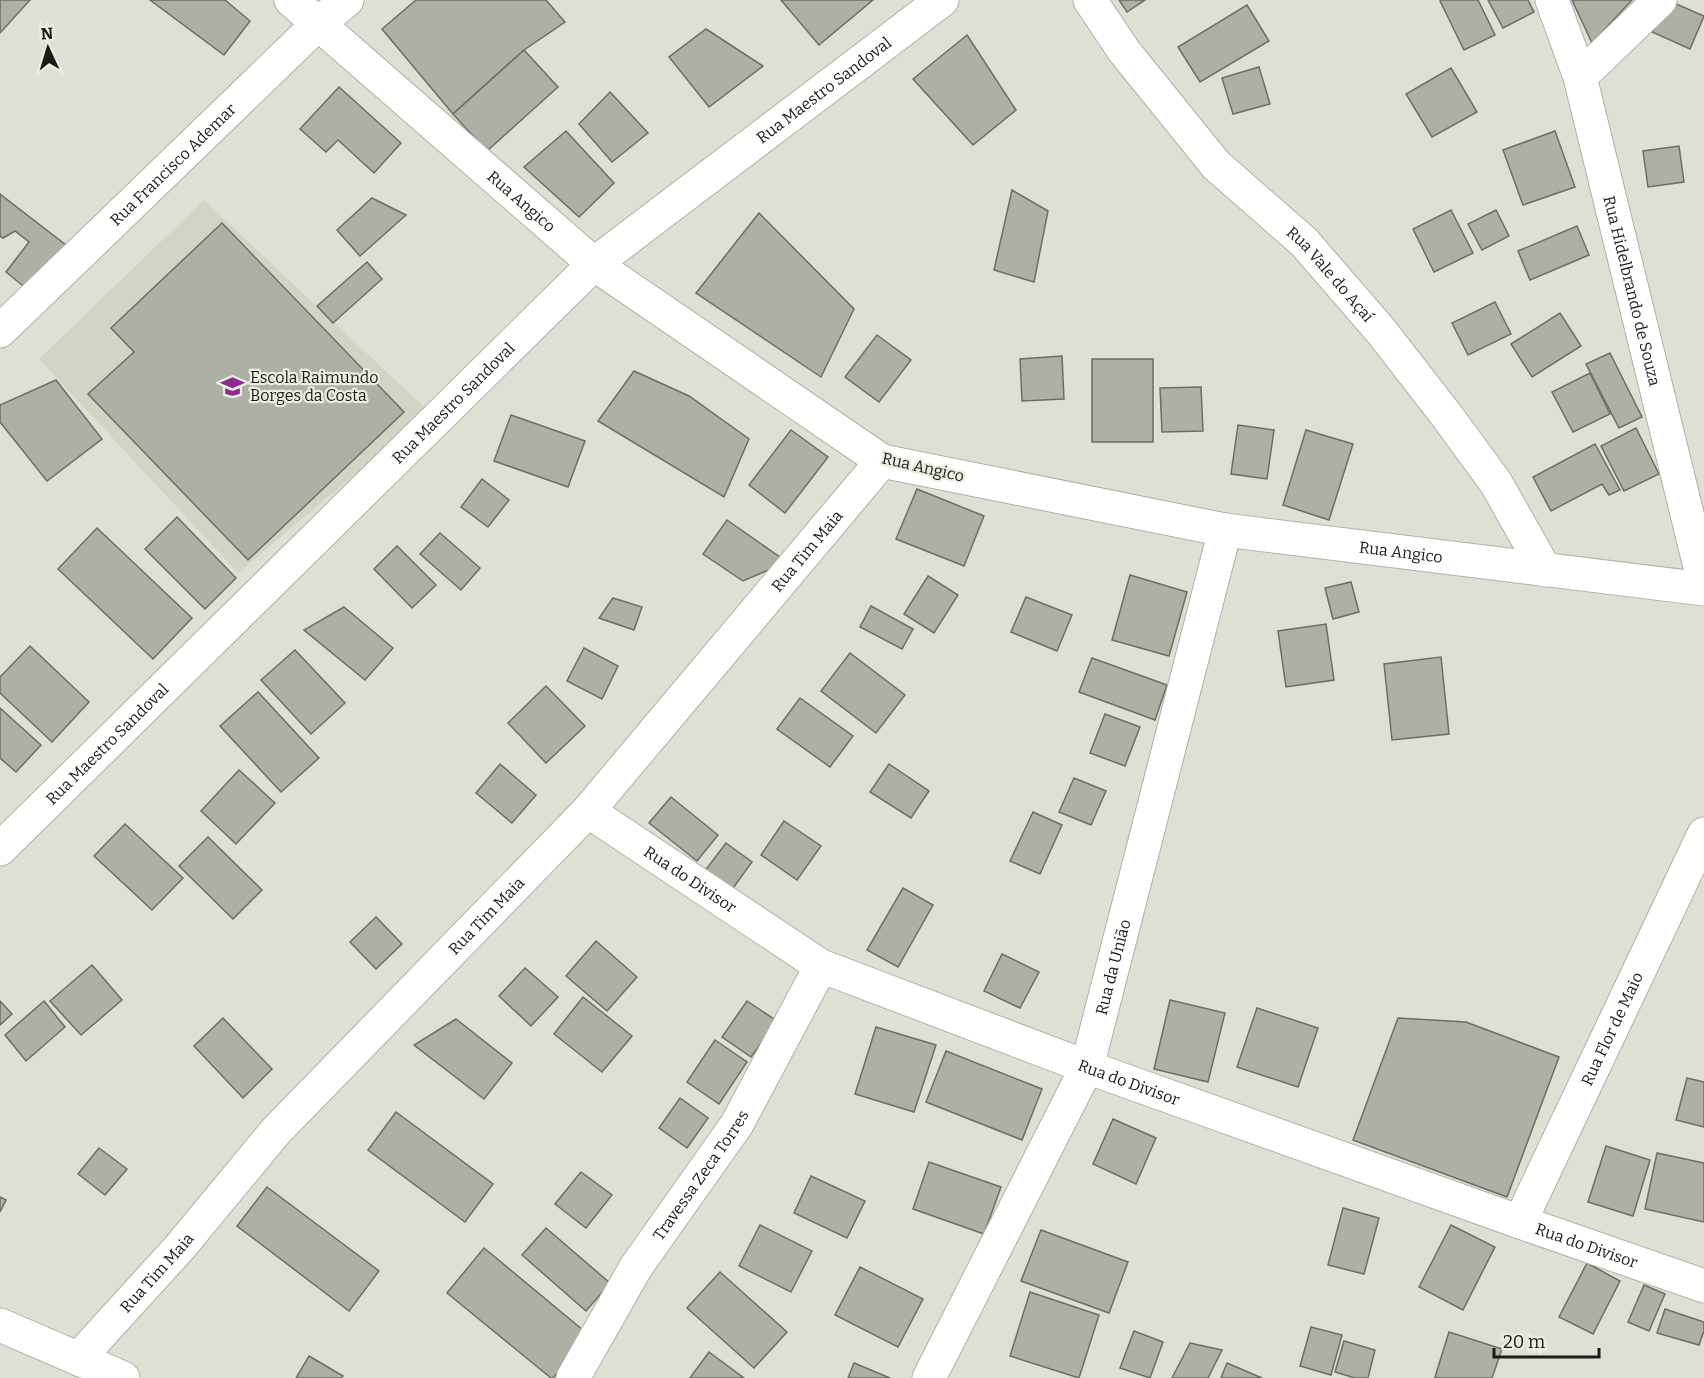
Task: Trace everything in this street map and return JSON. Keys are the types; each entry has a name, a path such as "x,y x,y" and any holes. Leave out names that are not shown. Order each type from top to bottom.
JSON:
{"street":[{"name":"Rua Angico","path":"291,0 594,264 882,460 1225,530 1704,589"},
{"name":"Rua Francisco Ademar","path":"0,331 318,24 347,0"},
{"name":"Rua Maestro Sandoval","path":"0,849 594,264 942,0"},
{"name":"Rua Vale do Açaí","path":"1090,0 1124,51 1216,165 1304,242 1381,331 1496,483 1545,570"},
{"name":"Rua Hidelbrando de Souza","path":"1552,0 1580,77 1704,584"},
{"path":"1580,77 1660,0"},
{"name":"Rua Tim Maia","path":"78,1359 180,1247 276,1131 588,811 882,460"},
{"name":"Rua da União","path":"929,1378 1087,1067 1225,530"},
{"name":"Rua do Divisor","path":"588,811 821,966 1087,1067 1704,1286"},
{"name":"Rua Flor de Maio","path":"1520,1222 1703,839"},
{"name":"Travessa Zeca Torres","path":"573,1378 636,1267 736,1124 821,966"},
{"path":"0,1325 123,1378"}],"shaded area":[{"name":"Escola Raimundo Borges da Costa","path":"204,200 429,412 238,573 39,359"}],"building":[{"path":"0,0 30,0 0,33"},
{"path":"150,0 225,0 250,21 224,55"},
{"path":"416,0 546,0 565,22 524,50 453,114 382,29"},
{"path":"781,0 873,0 819,45"},
{"path":"1119,0 1145,0 1127,12"},
{"path":"1441,0 1478,0 1495,35 1464,50"},
{"path":"1488,0 1528,0 1534,12 1503,28"},
{"path":"1572,0 1632,0 1592,43"},
{"path":"1667,0 1704,16 1690,49 1652,32"},
{"path":"1247,5 1269,41 1200,82 1178,47"},
{"path":"706,29 763,66 709,107 669,57"},
{"path":"967,35 1016,110 973,145 913,79"},
{"path":"524,50 558,87 487,151 453,114"},
{"path":"1259,67 1270,104 1233,114 1222,78"},
{"path":"1451,68 1477,112 1432,137 1406,94"},
{"path":"339,87 401,143 374,173 338,140 326,152 300,129"},
{"path":"610,92 648,133 612,162 579,124"},
{"path":"566,131 614,183 579,217 524,167"},
{"path":"1555,131 1575,187 1523,205 1503,150"},
{"path":"1679,146 1684,182 1648,187 1643,151"},
{"path":"1012,190 1048,211 1034,282 994,270"},
{"path":"0,194 71,249 34,295 6,272 29,242 15,231 3,238 0,236"},
{"path":"372,198 406,215 360,256 337,230"},
{"path":"1451,210 1473,253 1434,272 1413,229"},
{"path":"1496,210 1509,236 1482,250 1468,224"},
{"path":"759,213 854,309 821,377 696,293"},
{"name":"Escola Raimundo Borges da Costa","path":"222,223 404,412 248,560 88,394 134,352 111,328"},
{"path":"1577,226 1589,255 1530,280 1518,251"},
{"path":"367,262 382,279 333,323 317,306"},
{"path":"1495,302 1511,334 1468,355 1452,323"},
{"path":"1560,313 1581,346 1532,377 1511,344"},
{"path":"877,335 911,360 879,402 845,377"},
{"path":"1610,353 1642,417 1619,428 1586,364"},
{"path":"1062,356 1064,399 1022,401 1020,359"},
{"path":"1092,359 1153,359 1153,442 1092,442"},
{"path":"634,371 689,396 749,439 724,497 598,421"},
{"path":"1590,373 1610,414 1573,432 1552,392"},
{"path":"56,380 102,439 47,481 0,422 0,405"},
{"path":"1201,387 1203,431 1162,432 1160,388"},
{"path":"511,415 585,441 568,487 494,461"},
{"path":"1238,425 1274,430 1267,479 1231,474"},
{"path":"1636,428 1659,474 1624,491 1601,446"},
{"path":"791,430 828,457 785,513 749,485"},
{"path":"1306,430 1353,444 1329,520 1283,505"},
{"path":"1595,444 1620,490 1609,495 1602,484 1551,511 1533,477"},
{"path":"482,479 509,500 488,527 461,507"},
{"path":"917,489 984,516 964,566 896,539"},
{"path":"177,517 236,578 205,609 145,549"},
{"path":"727,520 787,562 743,581 703,554"},
{"path":"97,528 192,618 153,659 58,569"},
{"path":"440,533 480,568 461,590 420,554"},
{"path":"397,546 436,585 412,608 374,569"},
{"path":"1130,575 1187,592 1169,656 1112,640"},
{"path":"928,576 958,595 934,633 904,614"},
{"path":"1351,582 1359,612 1333,619 1325,588"},
{"path":"1026,597 1072,615 1057,651 1011,632"},
{"path":"613,598 642,607 634,630 599,618"},
{"path":"871,606 913,629 902,649 860,627"},
{"path":"344,607 393,648 365,680 304,630"},
{"path":"1326,624 1334,680 1286,687 1278,631"},
{"path":"30,646 89,702 52,742 0,693 0,677"},
{"path":"584,648 618,666 602,699 567,681"},
{"path":"295,650 345,703 311,734 261,680"},
{"path":"850,653 905,695 876,733 821,691"},
{"path":"1441,657 1449,734 1392,740 1384,664"},
{"path":"1092,658 1167,685 1155,720 1079,692"},
{"path":"546,686 585,726 546,763 508,723"},
{"path":"258,692 319,758 281,792 220,726"},
{"path":"800,698 853,736 830,767 777,729"},
{"path":"0,708 41,745 16,772 0,758"},
{"path":"1105,714 1140,727 1125,766 1090,753"},
{"path":"500,764 536,795 512,823 476,793"},
{"path":"889,764 929,791 911,818 870,792"},
{"path":"239,770 275,803 236,844 201,811"},
{"path":"1074,778 1106,791 1091,825 1059,812"},
{"path":"671,797 718,835 697,861 649,823"},
{"path":"1033,812 1062,825 1040,874 1010,861"},
{"path":"784,821 821,846 797,880 761,855"},
{"path":"125,824 183,878 152,910 94,856"},
{"path":"208,837 262,890 233,919 179,866"},
{"path":"726,843 752,862 731,891 704,872"},
{"path":"903,888 933,905 898,967 867,950"},
{"path":"376,917 402,944 376,969 350,942"},
{"path":"596,941 637,977 607,1011 566,976"},
{"path":"1002,954 1039,972 1020,1008 984,991"},
{"path":"92,965 122,1000 81,1035 50,1001"},
{"path":"525,968 558,997 531,1026 499,996"},
{"path":"583,997 632,1036 602,1072 554,1034"},
{"path":"1170,1000 1225,1013 1208,1082 1154,1069"},
{"path":"0,1001 12,1014 0,1025"},
{"path":"44,1001 65,1027 26,1061 5,1035"},
{"path":"747,1001 777,1021 751,1057 722,1037"},
{"path":"1257,1008 1318,1028 1298,1087 1237,1067"},
{"path":"223,1018 272,1069 243,1098 194,1046"},
{"path":"1398,1018 1466,1022 1559,1057 1507,1197 1353,1140"},
{"path":"456,1019 512,1063 484,1099 414,1045"},
{"path":"876,1027 936,1045 914,1112 855,1094"},
{"path":"715,1040 747,1062 719,1104 687,1082"},
{"path":"946,1051 1042,1089 1022,1140 926,1102"},
{"path":"1687,1078 1704,1082 1704,1127 1676,1120"},
{"path":"680,1098 708,1118 687,1148 659,1128"},
{"path":"396,1112 493,1184 465,1222 368,1150"},
{"path":"1113,1119 1156,1138 1136,1184 1093,1164"},
{"path":"1606,1146 1650,1160 1633,1216 1588,1202"},
{"path":"99,1148 127,1169 105,1195 78,1174"},
{"path":"1657,1153 1704,1163 1704,1222 1645,1209"},
{"path":"929,1162 1001,1187 984,1234 913,1209"},
{"path":"581,1172 612,1195 586,1228 555,1204"},
{"path":"811,1176 865,1201 847,1238 794,1213"},
{"path":"267,1187 379,1271 349,1311 237,1226"},
{"path":"0,1197 6,1200 0,1212"},
{"path":"1343,1208 1379,1218 1364,1274 1328,1265"},
{"path":"760,1225 812,1251 791,1292 739,1266"},
{"path":"1451,1225 1495,1247 1463,1310 1419,1287"},
{"path":"546,1228 610,1283 586,1311 522,1255"},
{"path":"1041,1230 1128,1262 1109,1313 1021,1281"},
{"path":"484,1248 589,1335 553,1378 447,1293"},
{"path":"1587,1263 1620,1281 1593,1334 1559,1317"},
{"path":"860,1267 923,1299 898,1347 835,1315"},
{"path":"720,1272 787,1332 754,1368 687,1308"},
{"path":"1644,1285 1665,1294 1649,1331 1628,1322"},
{"path":"1030,1292 1099,1315 1079,1378 1010,1356"},
{"path":"1665,1309 1704,1322 1704,1331 1699,1345 1657,1333"},
{"path":"1311,1327 1342,1335 1331,1375 1300,1366"},
{"path":"1134,1331 1163,1342 1150,1378 1120,1368"},
{"path":"1449,1332 1502,1349 1492,1378 1435,1377"},
{"path":"1344,1341 1375,1350 1368,1378 1355,1378 1335,1372"},
{"path":"1190,1343 1222,1350 1208,1378 1172,1378"},
{"path":"709,1352 744,1378 690,1378"},
{"path":"309,1356 343,1376 341,1378 296,1378"},
{"path":"854,1363 890,1378 848,1378"},
{"path":"1227,1363 1262,1378 1221,1378"}],"place":[{"name":"Escola Raimundo Borges da Costa","path":"232,386"}]}
